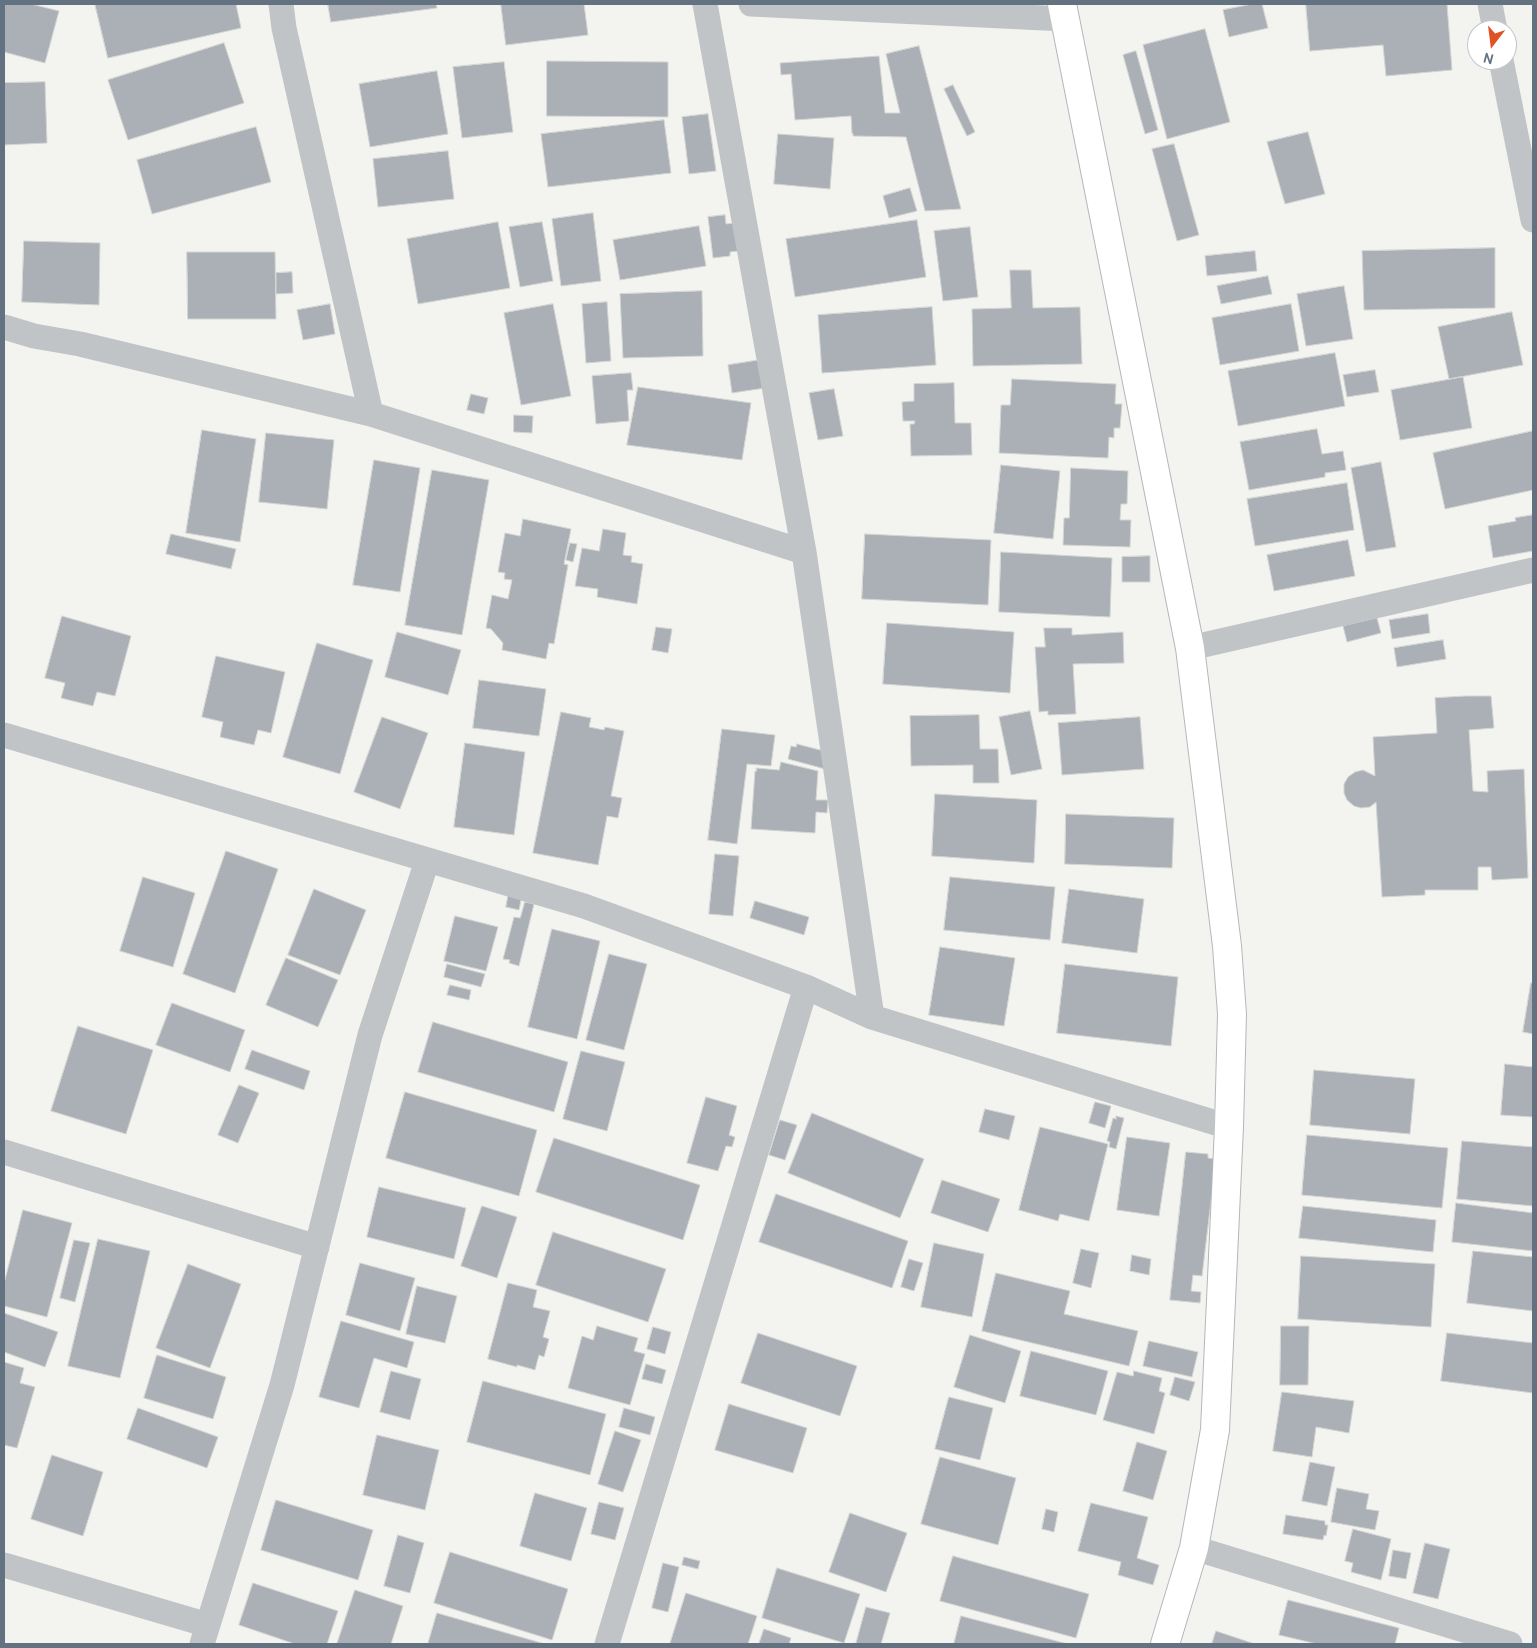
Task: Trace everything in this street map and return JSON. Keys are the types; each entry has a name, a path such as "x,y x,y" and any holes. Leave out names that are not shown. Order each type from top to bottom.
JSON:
{"street":[{"path":"281,4 284,28 371,414"},
{"path":"705,4 804,552 872,1017"},
{"path":"750,4 1064,11 1190,648 1227,946 1232,1014 1229,1127 1215,1430 1194,1548 1165,1644"},
{"path":"1490,4 1493,20"},
{"path":"1505,70 1522,112 1533,220"},
{"path":"4,327 34,336 80,344 371,414 804,552"},
{"path":"1190,648 1533,570"},
{"path":"4,735 584,906 806,987 872,1017 1229,1127"},
{"path":"4,1565 205,1635 282,1385 370,1035 427,861"},
{"path":"607,1644 806,987"},
{"path":"4,1152 317,1247"},
{"path":"1194,1548 1510,1644"}],"building":[{"path":"4,4 31,4 59,11 45,63 4,52"},
{"path":"95,4 236,4 241,28 108,58"},
{"path":"328,4 436,4 437,8 331,22"},
{"path":"501,4 584,4 588,35 506,45"},
{"path":"1262,4 1268,28 1229,37 1223,10"},
{"path":"1306,4 1447,4 1452,70 1386,76 1383,45 1310,51"},
{"path":"1205,29 1230,122 1167,139 1143,45"},
{"path":"224,43 244,103 128,140 108,80"},
{"path":"919,46 961,209 925,211 906,137 853,136 851,116 795,120 791,74 781,75 780,63 879,56 885,113 900,113 886,54"},
{"path":"1136,51 1158,130 1145,134 1123,55"},
{"path":"547,61 668,62 668,117 547,116"},
{"path":"504,62 513,132 462,138 453,67"},
{"path":"437,71 448,134 370,147 359,84"},
{"path":"45,82 47,143 4,145 4,83"},
{"path":"953,85 975,132 967,136 944,89"},
{"path":"708,114 716,171 689,174 682,117"},
{"path":"664,120 671,173 548,187 541,134"},
{"path":"256,127 271,182 152,214 137,160"},
{"path":"1308,132 1325,194 1285,204 1267,142"},
{"path":"778,134 834,138 830,189 774,184"},
{"path":"1174,144 1199,235 1177,241 1152,149"},
{"path":"448,151 454,199 378,207 373,159"},
{"path":"910,188 917,211 889,218 883,196"},
{"path":"593,213 601,281 561,286 552,219"},
{"path":"725,215 726,224 735,223 738,251 730,252 730,256 713,258 708,217"},
{"path":"917,220 926,277 795,297 786,239"},
{"path":"498,222 510,288 418,304 407,239"},
{"path":"542,222 553,281 520,287 509,227"},
{"path":"699,226 706,266 620,280 613,240"},
{"path":"970,227 978,297 943,301 934,231"},
{"path":"24,241 100,243 99,305 22,302"},
{"path":"1495,248 1495,308 1364,310 1362,251"},
{"path":"1255,251 1257,271 1207,276 1205,256"},
{"path":"187,252 275,252 276,319 188,319"},
{"path":"1010,270 1031,270 1033,308 1080,307 1082,364 973,366 972,309 1011,308"},
{"path":"292,272 293,293 276,294 276,273"},
{"path":"1268,276 1272,294 1221,304 1217,286"},
{"path":"1344,286 1353,339 1306,346 1297,294"},
{"path":"702,291 703,356 623,358 620,294"},
{"path":"607,302 611,361 586,363 582,304"},
{"path":"330,304 335,334 303,340 297,310"},
{"path":"553,304 571,396 521,405 504,313"},
{"path":"1291,304 1299,351 1220,365 1212,318"},
{"path":"932,307 936,365 822,373 818,315"},
{"path":"1512,312 1523,365 1449,379 1438,327"},
{"path":"1335,353 1345,406 1238,426 1228,371"},
{"path":"760,360 765,388 732,393 728,365"},
{"path":"1375,370 1379,392 1347,397 1343,375"},
{"path":"631,373 633,390 627,390 629,421 596,424 592,376"},
{"path":"1463,377 1472,428 1400,440 1391,390"},
{"path":"1012,379 1116,384 1115,404 1122,404 1120,428 1114,428 1114,438 1109,437 1108,458 999,453 1001,405 1010,405"},
{"path":"954,383 955,423 971,423 972,455 911,456 910,424 914,424 915,421 903,421 902,402 914,401 914,384"},
{"path":"638,387 751,403 742,460 627,445"},
{"path":"834,389 843,436 818,440 809,393"},
{"path":"471,394 488,398 484,414 467,410"},
{"path":"514,415 533,416 532,433 514,432"},
{"path":"1317,429 1322,454 1343,451 1346,470 1325,473 1325,477 1249,490 1240,442"},
{"path":"202,430 256,439 240,542 186,533"},
{"path":"1533,431 1533,490 1445,509 1433,453"},
{"path":"266,433 334,440 327,509 259,502"},
{"path":"374,460 420,468 400,592 353,585"},
{"path":"1381,462 1396,547 1366,552 1351,468"},
{"path":"1001,465 1060,471 1053,539 994,533"},
{"path":"1071,468 1128,471 1127,504 1121,504 1120,520 1131,520 1130,547 1063,545 1064,518 1069,518"},
{"path":"432,470 489,480 462,635 405,625"},
{"path":"1347,483 1354,530 1255,546 1247,499"},
{"path":"1533,515 1533,551 1493,558 1488,526 1516,521 1515,518"},
{"path":"523,519 571,529 564,564 568,565 554,644 549,643 546,659 502,650 503,643 491,629 486,628 492,595 508,599 512,580 504,579 505,573 498,572 505,533 520,536"},
{"path":"603,529 626,533 623,555 632,556 631,562 643,564 637,604 597,597 598,589 575,586 582,548 599,551"},
{"path":"171,534 236,549 231,569 166,554"},
{"path":"865,534 991,540 988,605 862,599"},
{"path":"1348,540 1355,576 1274,591 1267,555"},
{"path":"570,543 577,544 573,562 566,560"},
{"path":"1001,552 1112,558 1110,617 999,612"},
{"path":"1150,556 1150,582 1122,582 1122,557"},
{"path":"1428,614 1430,633 1392,639 1389,620"},
{"path":"62,616 131,636 115,696 97,692 93,706 61,698 65,683 45,678"},
{"path":"1377,618 1381,633 1347,642 1343,626"},
{"path":"887,623 1014,632 1010,693 883,684"},
{"path":"656,627 672,629 668,653 652,650"},
{"path":"1044,628 1072,628 1072,635 1123,632 1124,663 1073,664 1076,714 1048,715 1048,711 1039,712 1035,647 1045,647"},
{"path":"397,632 461,650 448,695 385,677"},
{"path":"1443,640 1446,659 1397,667 1394,648"},
{"path":"317,643 373,660 340,774 283,757"},
{"path":"216,656 285,672 271,733 258,730 254,745 220,737 223,722 202,717"},
{"path":"479,680 546,689 539,736 473,728"},
{"path":"1491,696 1494,728 1469,730 1473,791 1488,792 1487,771 1524,769 1528,878 1492,880 1491,867 1478,867 1478,890 1425,890 1425,895 1382,897 1376,802 1370,807 1361,808 1354,806 1347,800 1344,793 1344,784 1348,777 1355,772 1363,770 1375,776 1373,737 1437,733 1435,698"},
{"path":"1030,711 1042,769 1011,775 999,717"},
{"path":"561,712 591,718 589,727 604,730 605,727 624,731 611,796 622,798 618,818 607,816 598,865 533,853"},
{"path":"979,715 980,749 998,749 999,783 973,783 973,765 911,766 910,716"},
{"path":"382,717 428,733 400,809 354,792"},
{"path":"1140,717 1144,769 1062,775 1058,723"},
{"path":"722,729 775,735 771,766 747,764 737,844 708,840"},
{"path":"465,743 525,752 514,835 454,827"},
{"path":"797,744 824,751 825,769 788,759 791,746 796,747"},
{"path":"781,762 818,771 816,800 828,800 827,813 816,812 815,833 751,829 756,768 779,770"},
{"path":"935,794 1037,800 1034,863 932,856"},
{"path":"1066,814 1174,818 1172,868 1065,864"},
{"path":"226,851 278,869 235,993 183,974"},
{"path":"715,854 739,856 733,916 709,914"},
{"path":"143,877 195,893 173,967 120,951"},
{"path":"950,877 1055,887 1050,940 944,930"},
{"path":"314,889 366,910 340,975 288,955"},
{"path":"1069,889 1144,899 1137,953 1062,943"},
{"path":"509,892 522,895 519,910 506,907"},
{"path":"755,901 809,917 804,935 750,918"},
{"path":"525,902 534,904 519,966 509,963 510,960 503,959 514,917 520,918"},
{"path":"455,916 498,927 486,971 444,961"},
{"path":"552,929 600,941 577,1039 528,1027"},
{"path":"940,947 1015,958 1004,1026 929,1015"},
{"path":"609,954 647,964 624,1050 586,1040"},
{"path":"286,958 338,980 318,1027 266,1005"},
{"path":"447,964 485,974 481,987 444,977"},
{"path":"1065,964 1178,977 1171,1046 1057,1033"},
{"path":"1531,983 1533,983 1533,1034 1523,1032"},
{"path":"450,985 471,990 469,1000 447,995"},
{"path":"172,1003 245,1030 230,1072 156,1045"},
{"path":"433,1022 568,1062 554,1112 418,1072"},
{"path":"78,1026 153,1050 126,1134 51,1111"},
{"path":"252,1050 310,1071 304,1090 245,1069"},
{"path":"581,1051 625,1062 607,1131 563,1119"},
{"path":"1505,1064 1533,1067 1533,1117 1501,1115"},
{"path":"1314,1070 1415,1079 1410,1134 1310,1125"},
{"path":"239,1085 259,1093 238,1143 218,1135"},
{"path":"405,1092 537,1130 519,1196 386,1158"},
{"path":"706,1097 737,1106 729,1135 735,1137 732,1147 726,1146 718,1171 687,1163"},
{"path":"1095,1102 1111,1106 1105,1128 1089,1123"},
{"path":"985,1109 1015,1116 1009,1140 979,1132"},
{"path":"812,1113 924,1159 900,1218 788,1173"},
{"path":"1116,1116 1124,1118 1116,1149 1109,1147 1110,1142 1107,1141 1113,1118 1116,1119"},
{"path":"780,1120 797,1125 785,1160 769,1155"},
{"path":"1040,1127 1108,1144 1089,1221 1060,1214 1058,1221 1019,1210"},
{"path":"1307,1135 1448,1148 1442,1208 1302,1195"},
{"path":"1127,1137 1170,1143 1159,1216 1117,1210"},
{"path":"554,1138 700,1185 683,1240 536,1192"},
{"path":"1462,1141 1533,1147 1533,1206 1457,1199"},
{"path":"1186,1152 1208,1154 1208,1158 1216,1159 1202,1276 1193,1275 1191,1291 1201,1292 1200,1303 1170,1300"},
{"path":"942,1180 1000,1199 988,1232 931,1213"},
{"path":"379,1187 466,1208 454,1259 367,1237"},
{"path":"776,1194 908,1241 892,1288 759,1242"},
{"path":"1456,1203 1533,1213 1533,1251 1452,1242"},
{"path":"482,1206 517,1217 497,1278 461,1266"},
{"path":"1303,1206 1436,1220 1433,1252 1299,1238"},
{"path":"23,1210 72,1223 47,1317 4,1306 4,1284"},
{"path":"553,1232 666,1269 648,1322 536,1285"},
{"path":"98,1239 150,1251 120,1378 68,1366"},
{"path":"74,1240 90,1243 75,1302 60,1298"},
{"path":"934,1243 984,1254 972,1317 921,1307"},
{"path":"1081,1249 1099,1253 1091,1288 1073,1283"},
{"path":"1473,1251 1533,1257 1533,1311 1467,1303"},
{"path":"1132,1255 1151,1259 1149,1275 1130,1271"},
{"path":"1301,1256 1435,1264 1431,1327 1298,1319"},
{"path":"909,1259 923,1263 914,1291 901,1287"},
{"path":"360,1263 415,1278 400,1331 346,1315"},
{"path":"188,1264 241,1284 210,1368 156,1348"},
{"path":"996,1273 1070,1291 1064,1314 1138,1331 1129,1366 982,1331"},
{"path":"508,1283 537,1290 533,1307 550,1311 543,1337 549,1339 544,1357 539,1355 535,1370 488,1359"},
{"path":"417,1286 457,1296 445,1343 406,1334"},
{"path":"4,1313 58,1332 45,1367 4,1352"},
{"path":"341,1321 414,1342 407,1368 374,1358 359,1408 319,1397"},
{"path":"597,1326 638,1338 634,1351 645,1354 630,1405 568,1388 582,1336 593,1340"},
{"path":"1281,1326 1309,1326 1308,1385 1280,1385"},
{"path":"653,1327 671,1332 665,1354 647,1349"},
{"path":"758,1333 857,1366 840,1416 741,1383"},
{"path":"1447,1333 1533,1343 1533,1393 1441,1381"},
{"path":"970,1335 1021,1351 1005,1403 954,1387"},
{"path":"1149,1341 1198,1352 1192,1377 1143,1366"},
{"path":"1031,1351 1108,1371 1096,1415 1020,1396"},
{"path":"157,1355 226,1377 213,1419 144,1398"},
{"path":"4,1362 24,1368 20,1383 35,1387 17,1448 4,1445"},
{"path":"646,1364 666,1370 662,1384 642,1379"},
{"path":"391,1371 421,1379 410,1420 380,1412"},
{"path":"1134,1371 1162,1378 1159,1391 1165,1393 1154,1434 1103,1420 1117,1372 1133,1376"},
{"path":"1175,1377 1195,1382 1189,1401 1170,1395"},
{"path":"483,1381 606,1414 590,1475 467,1442"},
{"path":"1282,1392 1354,1401 1349,1433 1316,1427 1312,1457 1273,1451"},
{"path":"949,1397 993,1408 980,1460 935,1449"},
{"path":"729,1404 807,1428 793,1473 715,1450"},
{"path":"138,1408 218,1437 207,1468 127,1439"},
{"path":"624,1408 655,1417 650,1435 619,1427"},
{"path":"615,1431 641,1440 623,1492 598,1484"},
{"path":"377,1435 439,1450 425,1510 363,1495"},
{"path":"1137,1442 1167,1451 1153,1500 1123,1491"},
{"path":"52,1455 103,1472 83,1536 31,1519"},
{"path":"940,1457 1016,1478 998,1545 921,1524"},
{"path":"1310,1462 1335,1467 1327,1506 1302,1501"},
{"path":"1337,1488 1369,1494 1366,1509 1379,1511 1375,1530 1331,1522"},
{"path":"535,1493 587,1508 571,1561 520,1546"},
{"path":"276,1500 373,1530 358,1580 261,1550"},
{"path":"599,1502 624,1508 615,1540 591,1534"},
{"path":"1091,1503 1148,1517 1137,1558 1159,1565 1153,1585 1118,1575 1121,1562 1078,1551"},
{"path":"1046,1509 1058,1512 1054,1532 1042,1529"},
{"path":"850,1513 907,1533 886,1592 829,1572"},
{"path":"1286,1515 1325,1521 1325,1525 1328,1525 1326,1536 1324,1535 1323,1540 1283,1534"},
{"path":"1353,1529 1391,1539 1381,1580 1351,1572 1353,1563 1345,1561"},
{"path":"398,1535 424,1543 410,1593 384,1586"},
{"path":"1425,1543 1450,1549 1438,1599 1413,1593"},
{"path":"1393,1550 1411,1553 1406,1579 1389,1576"},
{"path":"450,1552 568,1589 552,1640 434,1603"},
{"path":"953,1556 1089,1594 1076,1638 940,1601"},
{"path":"684,1557 700,1561 698,1569 682,1565"},
{"path":"663,1563 679,1567 668,1612 652,1608"},
{"path":"777,1568 860,1594 844,1643 762,1618"},
{"path":"253,1583 338,1611 327,1644 295,1644 239,1625"},
{"path":"355,1590 403,1606 391,1644 337,1644"},
{"path":"686,1593 757,1616 748,1644 670,1644"},
{"path":"1288,1600 1399,1628 1395,1644 1317,1644 1279,1635"},
{"path":"866,1607 890,1613 881,1644 856,1644"},
{"path":"437,1613 545,1644 428,1644"},
{"path":"961,1616 1068,1644 954,1644"},
{"path":"764,1629 791,1638 789,1644 759,1644"},
{"path":"1216,1631 1255,1644 1212,1644"}]}
